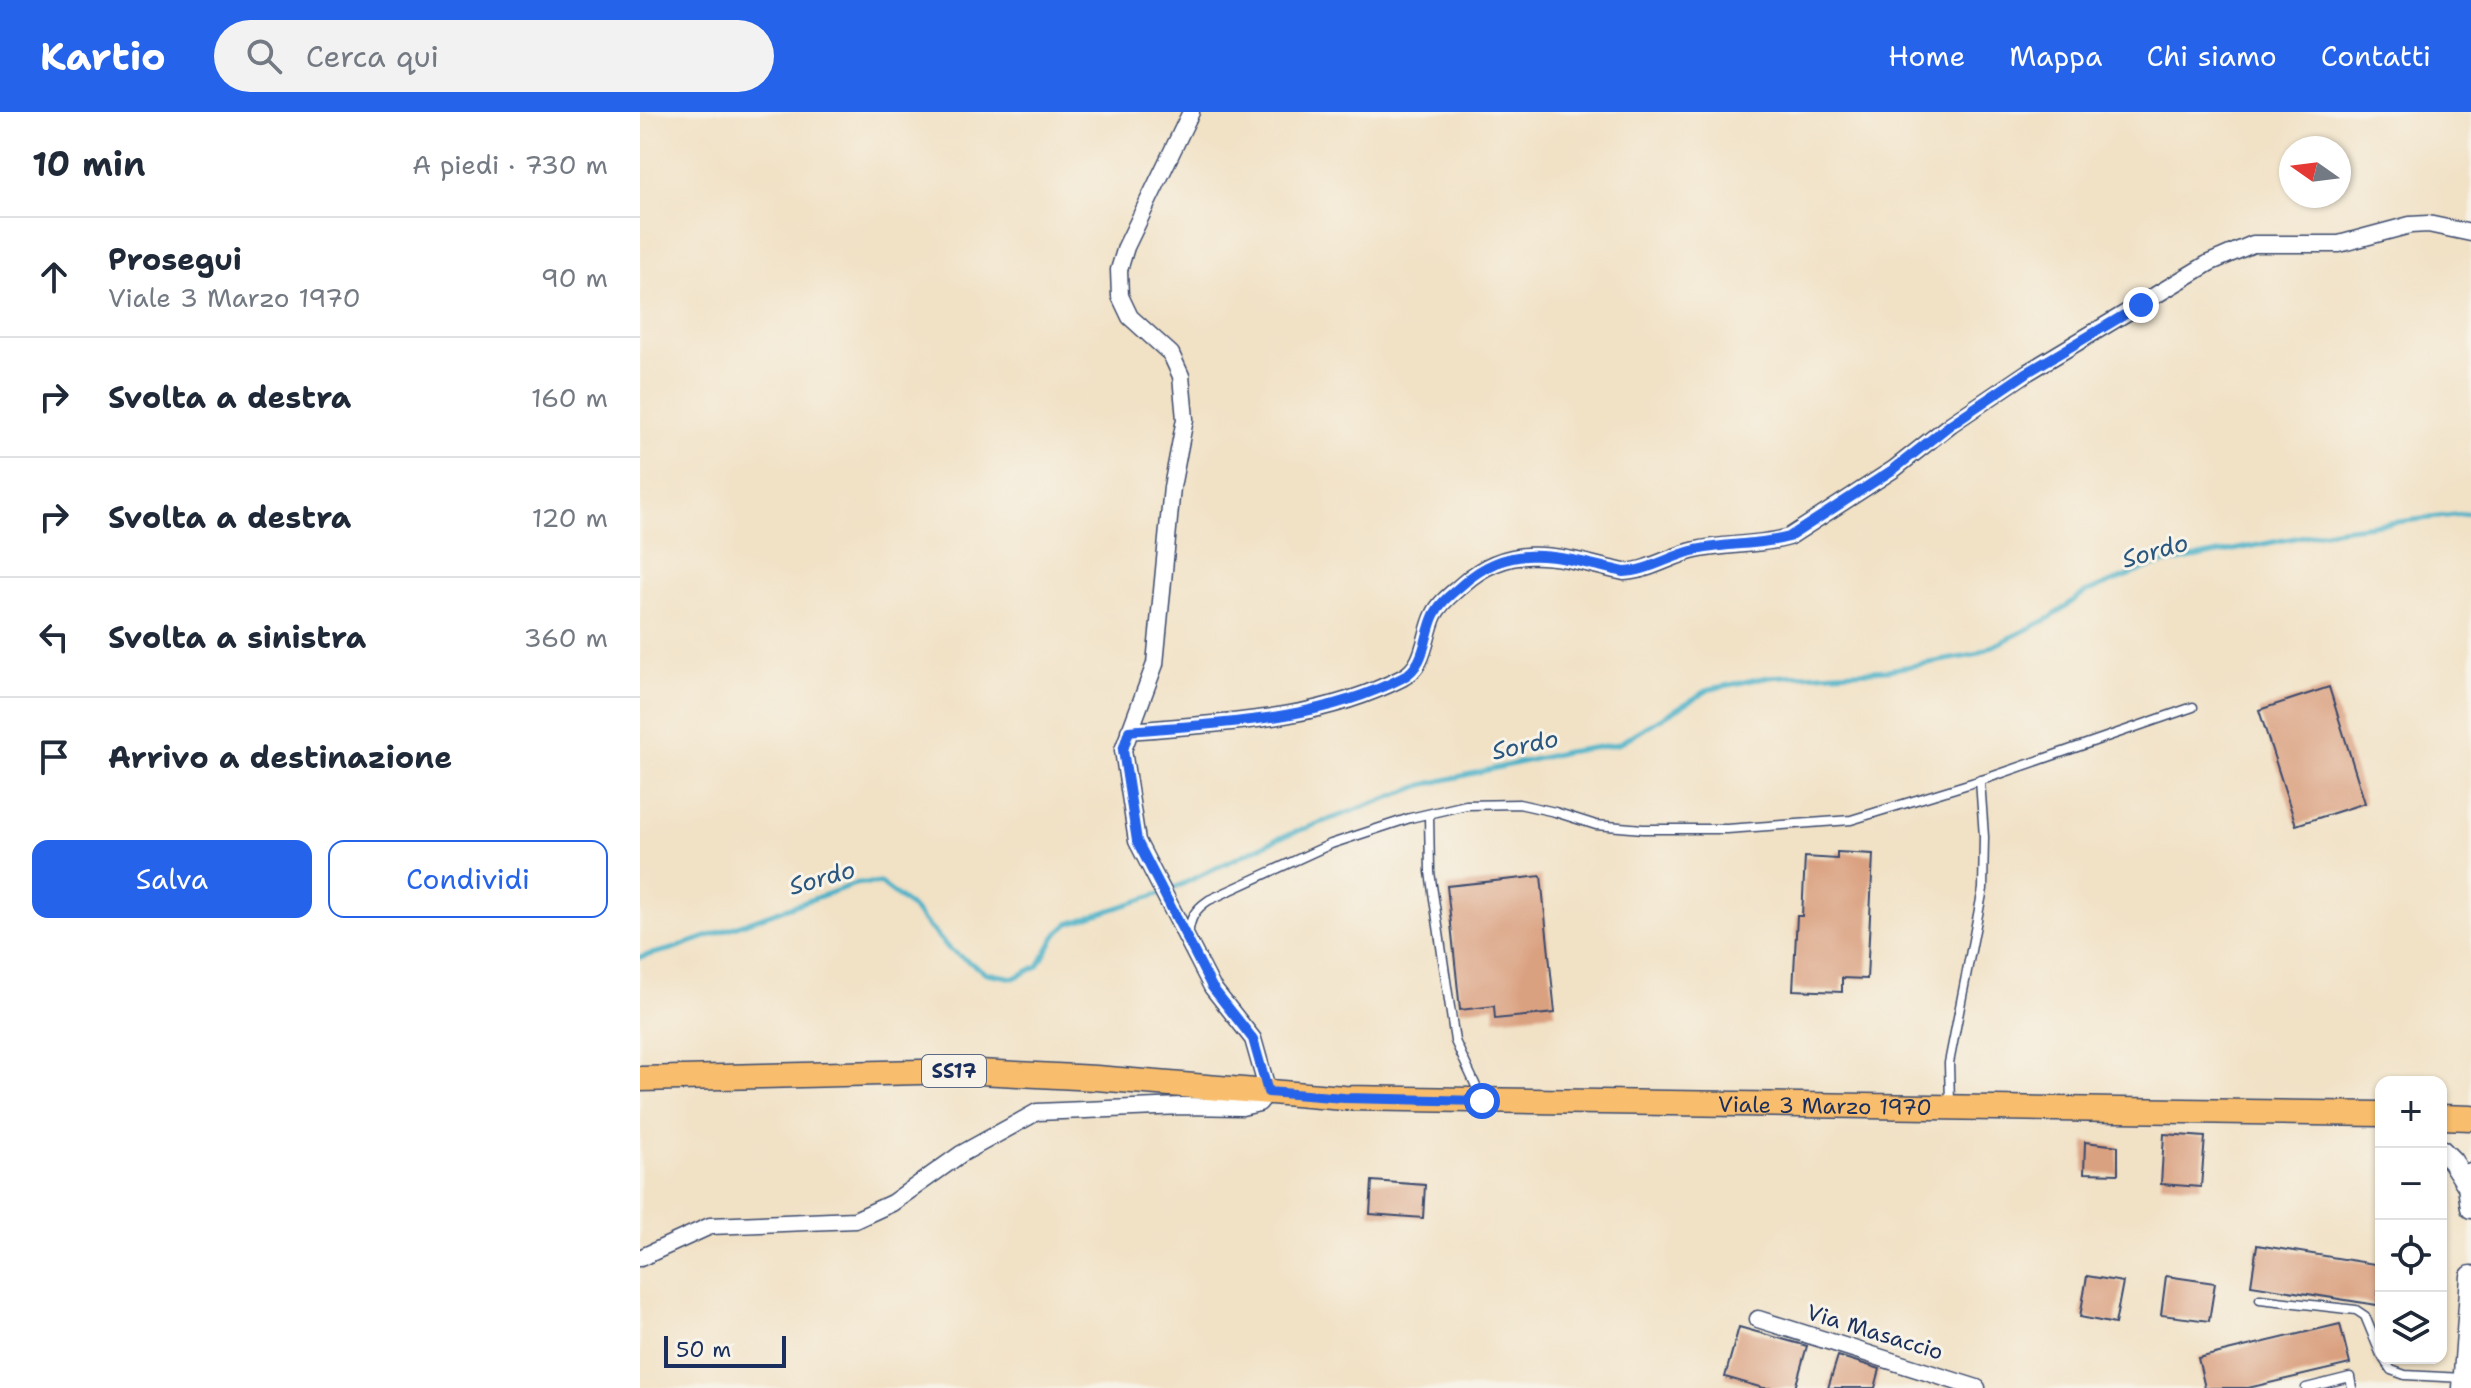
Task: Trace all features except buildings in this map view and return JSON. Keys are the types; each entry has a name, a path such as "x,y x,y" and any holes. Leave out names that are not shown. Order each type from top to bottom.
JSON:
{"main road":[{"name":"SS17","path":"640,1079 960,1071 1268,1092"},
{"name":"Viale 3 Marzo 1970","path":"1268,1092 1344,1098 1482,1101 2374,1116"},
{"path":"2447,1117 2471,1118"}],"street":[{"path":"640,1258 710,1226 855,1220 892,1203 961,1154 1037,1112 1182,1106 1242,1107 1259,1103 1268,1092 1253,1039 1212,987 1137,841 1123,750 1155,664 1172,487 1185,419 1181,376 1171,354 1130,317 1120,296 1119,270 1126,247 1191,112"},
{"path":"1129,731 1277,718 1341,703 1404,677 1415,669 1435,612 1445,600 1471,577 1509,557 1545,555 1635,572 1698,549 1789,537 1894,469 1951,424 2028,372 2209,263 2253,244 2339,244 2410,225 2428,224 2471,233"},
{"path":"2447,1156 2470,1179 2471,1208"},
{"path":"2464,1383 2471,1276"},
{"name":"Via Masaccio","path":"1758,1319 1977,1388"}],"lane":[{"path":"1187,941 1191,917 1209,900 1331,844 1466,805 1519,804 1596,825 1643,829 1727,829 1851,820 1980,780 2193,707"},
{"path":"1950,1108 1949,1063 1983,889 1984,837 1980,780"},
{"path":"1429,814 1430,872 1455,1041 1482,1101"},
{"path":"2260,1299 2356,1310 2365,1316 2375,1340"},
{"path":"2387,1364 2391,1370 2405,1375 2464,1383"},
{"path":"2306,1388 2350,1377 2352,1388"}],"waterway":[{"name":"Sordo","path":"1168,891 1279,838 1423,785 1566,752 1618,744 1710,689 1768,677 1888,670 1975,655 2050,618 2084,593 2152,566 2340,529 2471,513"},
{"name":"Sordo","path":"640,957 672,949 858,883 880,883 910,906 949,949 986,973 1014,978 1038,966 1056,935 1068,924 1159,894"}],"route":[{"path":"1482,1101 1344,1098 1268,1092 1253,1039 1212,987 1137,841 1123,750 1129,731 1277,718 1341,703 1404,677 1415,669 1435,612 1445,600 1471,577 1509,557 1545,555 1635,572 1698,549 1789,537 1894,469 1951,424 2028,372 2141,305"}]}
